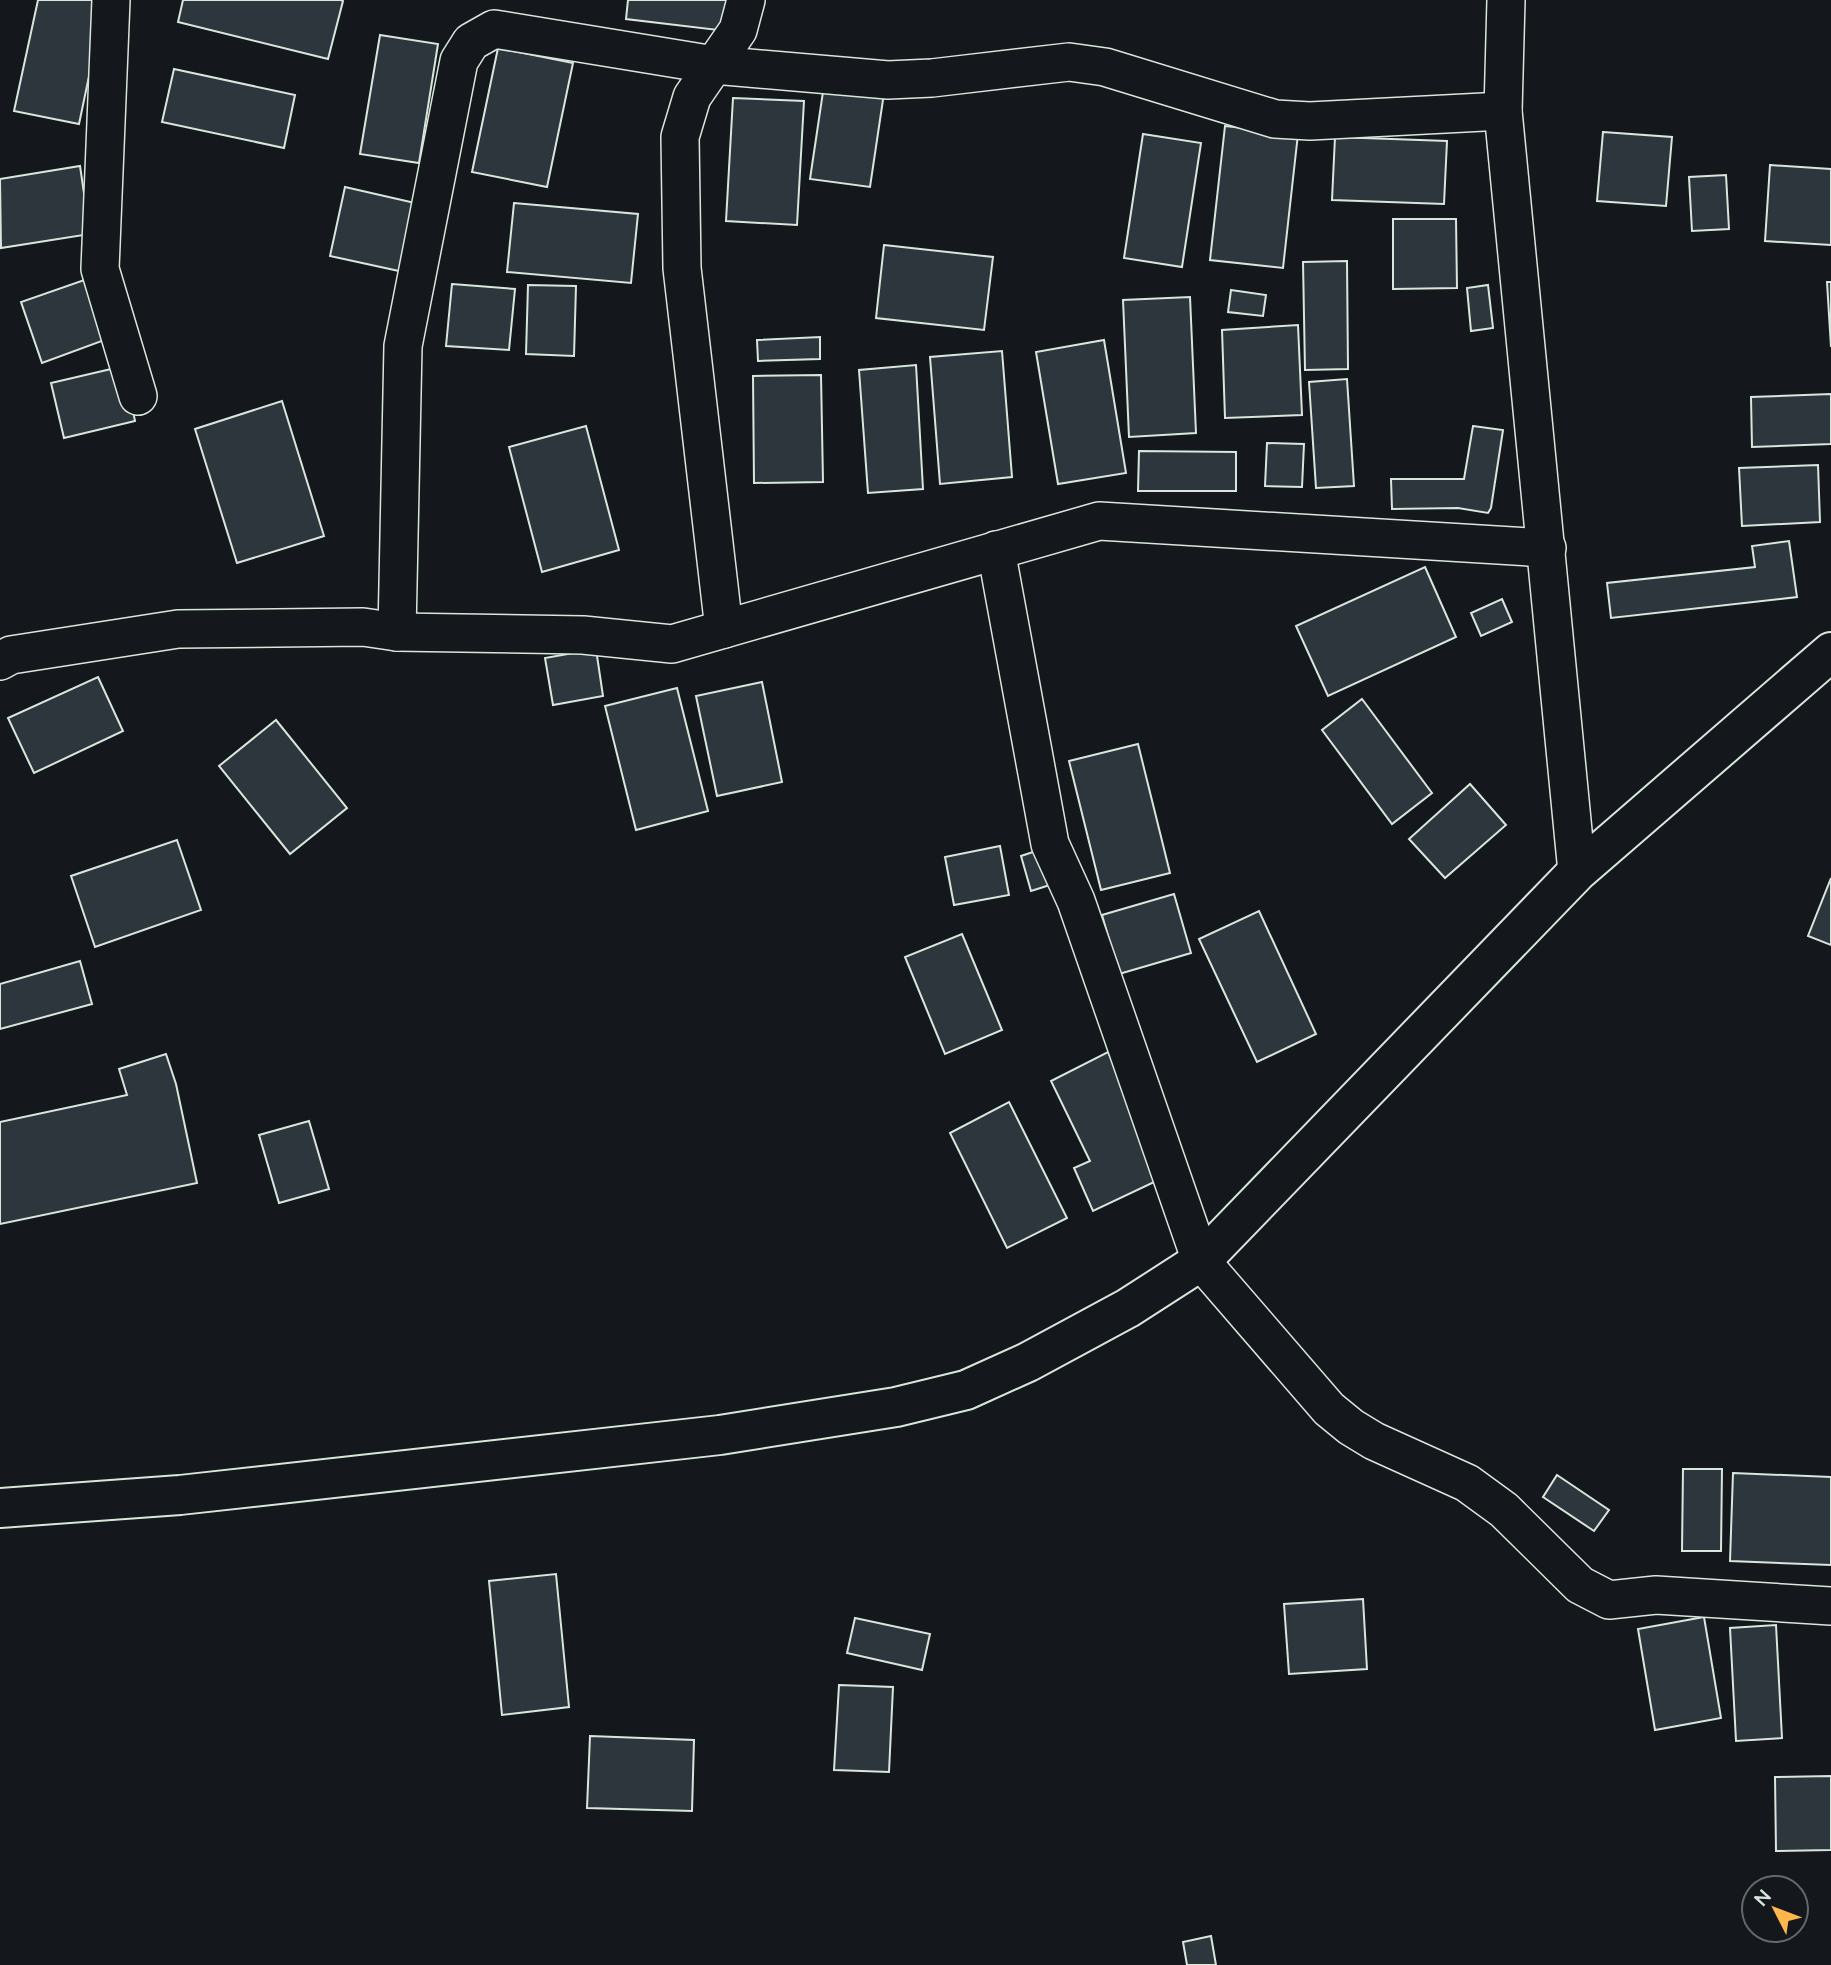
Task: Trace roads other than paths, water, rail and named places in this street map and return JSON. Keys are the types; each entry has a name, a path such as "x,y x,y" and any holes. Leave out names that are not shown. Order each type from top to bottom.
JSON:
{"street":[{"path":"111,0 100,269 138,396"},
{"path":"724,629 682,268 680,137 692,97 738,30 746,0"},
{"path":"1506,0 1503,111 1577,872"},
{"path":"397,632 402,346 459,61 471,42 494,29 715,65 888,80 932,78 1069,62 1105,67 1275,119 1310,121 1503,111"},
{"path":"4,657 178,629 363,626 397,632 583,635 672,644 1099,521 1547,548"},
{"path":"996,550 1050,844 1076,901 1201,1261 1329,1409 1374,1441 1467,1483 1504,1510 1580,1585 1609,1600 1656,1595 1831,1606"},
{"path":"0,1508 180,1495 706,1436 896,1407 966,1390 1028,1362 1128,1308 1201,1261 1577,872 1831,652"}]}
